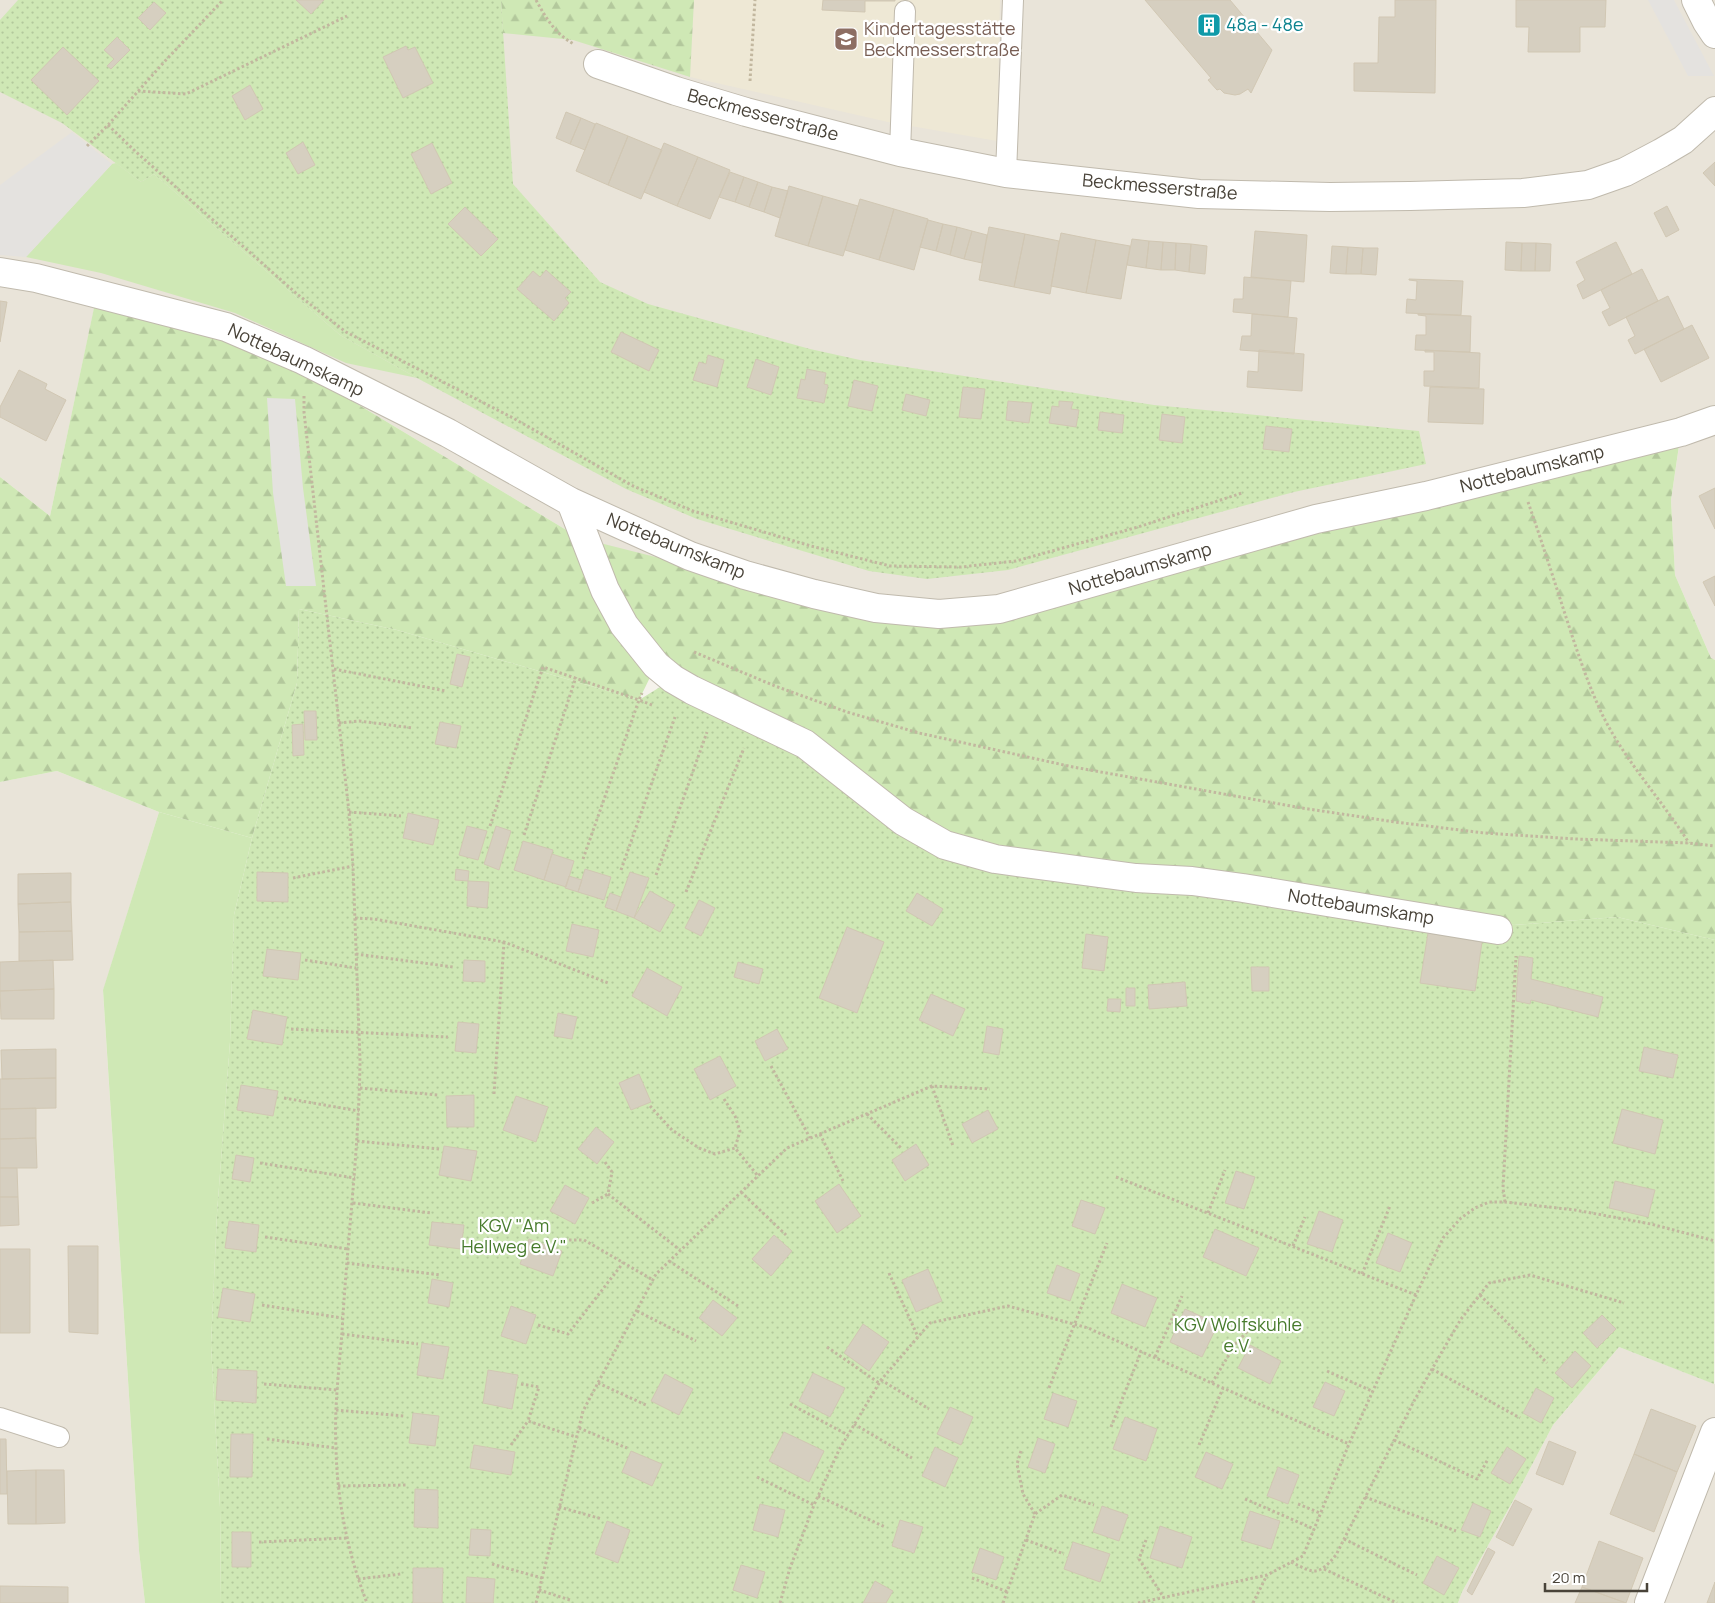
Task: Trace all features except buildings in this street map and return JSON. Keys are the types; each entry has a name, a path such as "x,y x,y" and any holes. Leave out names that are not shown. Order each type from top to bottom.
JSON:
{"street":[{"path":"1696,0 1715,34"},
{"name":"Beckmesserstraße","path":"598,64 676,91 746,112 900,152 1006,173 1199,194 1339,196 1523,193 1588,185 1625,172 1683,140 1715,112"},
{"name":"Nottebaumskamp","path":"0,272 36,278 226,327 303,360 448,433 571,502 690,556 745,575 814,594 876,608 938,614 999,608 1316,520 1426,496 1681,432 1715,420"},
{"name":"Nottebaumskamp","path":"571,502 605,590 624,625 656,665 673,679 692,690 805,744 903,820 945,845 994,859 1136,878 1192,881 1243,888 1507,939"},
{"path":"1649,1603 1715,1432"}],"lane":[{"path":"1006,173 1014,0"},
{"path":"900,152 905,11"},
{"path":"0,1418 59,1437"}],"path":[{"path":"87,146 223,0"},
{"path":"536,0 548,22 563,38 588,51 598,64"},
{"path":"746,112 755,0"},
{"path":"138,91 186,94 346,16"},
{"path":"108,125 297,294 346,332 513,418 633,486 693,511 811,546 890,566 961,567 1016,561 1138,527 1242,493"},
{"path":"303,360 304,412 334,669 353,866 360,1088 355,1178 337,1390 336,1448 338,1486 347,1538 358,1579 367,1603"},
{"path":"1519,472 1589,684 1603,715 1621,746 1644,780 1670,813 1689,843"},
{"path":"690,650 775,686 856,714 919,733 1073,767 1292,806 1395,822 1576,840 1689,843 1715,846"},
{"path":"583,858 639,700 656,665"},
{"path":"490,826 544,667 639,700"},
{"path":"334,669 446,691"},
{"path":"524,835 576,677"},
{"path":"621,870 676,714"},
{"path":"339,723 359,721 413,728"},
{"path":"656,875 709,726"},
{"path":"686,892 746,741"},
{"path":"349,812 402,816"},
{"path":"293,878 353,866"},
{"path":"355,918 504,942 608,983"},
{"path":"1505,1202 1503,1188 1507,939"},
{"path":"494,1094 504,942"},
{"path":"356,954 453,967"},
{"path":"304,960 356,968"},
{"path":"291,1029 448,1037"},
{"path":"771,1066 810,1138"},
{"path":"932,1086 953,1146"},
{"path":"536,1603 583,1411 656,1274 788,1148 932,1086 990,1089"},
{"path":"360,1088 438,1095"},
{"path":"284,1098 359,1111"},
{"path":"724,1099 735,1116 740,1131 734,1148"},
{"path":"650,1106 672,1130 699,1148 715,1154 734,1148"},
{"path":"867,1113 902,1149"},
{"path":"820,1134 844,1181"},
{"path":"357,1140 439,1149"},
{"path":"734,1148 758,1176"},
{"path":"605,1162 612,1172 608,1194"},
{"path":"260,1164 355,1178"},
{"path":"1208,1213 1225,1170"},
{"path":"1116,1177 1416,1295"},
{"path":"741,1192 786,1235"},
{"path":"592,1203 608,1194"},
{"path":"608,1194 680,1250"},
{"path":"1138,1603 1267,1575 1303,1556 1372,1391 1443,1238 1461,1218 1475,1208 1488,1202 1505,1202 1575,1210 1651,1224 1715,1242"},
{"path":"353,1203 431,1213"},
{"path":"1362,1274 1390,1206"},
{"path":"1293,1246 1305,1217"},
{"path":"265,1237 348,1249"},
{"path":"559,1240 584,1240 653,1280"},
{"path":"1049,1388 1107,1243"},
{"path":"669,1261 738,1306"},
{"path":"347,1263 440,1275"},
{"path":"538,1325 568,1334 623,1263"},
{"path":"889,1273 918,1337"},
{"path":"1324,1569 1336,1555 1432,1369 1461,1319 1489,1283 1530,1275 1624,1303"},
{"path":"1480,1295 1547,1362"},
{"path":"1155,1358 1182,1296"},
{"path":"262,1304 342,1318"},
{"path":"780,1603 790,1568 814,1505 848,1435 880,1381 930,1323 1008,1306 1088,1328 1349,1444"},
{"path":"637,1310 696,1341"},
{"path":"1212,1383 1236,1343 1256,1323"},
{"path":"342,1334 418,1344"},
{"path":"827,1347 880,1381 929,1409"},
{"path":"1111,1427 1141,1352"},
{"path":"1432,1369 1520,1418"},
{"path":"1327,1371 1372,1391"},
{"path":"598,1383 646,1406"},
{"path":"264,1384 337,1390"},
{"path":"511,1445 528,1421 539,1388 522,1384"},
{"path":"1199,1444 1222,1388"},
{"path":"790,1404 848,1435"},
{"path":"336,1410 404,1416"},
{"path":"528,1421 576,1437"},
{"path":"854,1424 912,1458"},
{"path":"579,1428 627,1448"},
{"path":"267,1439 336,1448"},
{"path":"1394,1440 1477,1479 1488,1459"},
{"path":"1021,1451 1017,1464 1023,1494 1035,1514"},
{"path":"757,1477 814,1505"},
{"path":"338,1486 408,1485"},
{"path":"1004,1603 1035,1514 1062,1495 1094,1505"},
{"path":"818,1496 885,1526"},
{"path":"1365,1497 1456,1531"},
{"path":"1245,1499 1314,1529"},
{"path":"1298,1504 1320,1513"},
{"path":"559,1507 602,1519"},
{"path":"259,1542 347,1538"},
{"path":"1344,1539 1417,1575"},
{"path":"1026,1540 1064,1554"},
{"path":"1146,1540 1140,1560 1164,1598"},
{"path":"1291,1562 1311,1571 1324,1569 1397,1603"},
{"path":"492,1564 542,1578"},
{"path":"358,1579 401,1574"},
{"path":"1253,1603 1267,1575"},
{"path":"972,1578 1008,1592"},
{"path":"539,1590 570,1600"}],"shaded area":[{"path":"0,0 1715,0 1715,660 1711,658 1675,575 1671,500 1681,433 1179,577 839,631 568,531 329,387 95,304 50,516 0,477"},
{"name":"Kindertagesstätte Beckmesserstraße","path":"694,0 1000,0 997,141 888,122 690,77"},
{"path":"1648,0 1674,0 1714,76 1688,76"},
{"path":"72,132 112,164 26,257 0,255 0,185"},
{"path":"267,398 295,399 303,488 316,586 286,586 273,493"},
{"path":"57,771 159,812 103,991 139,1551 145,1603 0,1603 0,782"},
{"path":"1619,1347 1715,1384 1715,1603 1458,1603 1462,1592 1553,1425"}],"green space":[{"path":"18,0 501,0 513,184 600,282 648,304 810,349 860,360 1154,405 1419,431 1426,464 1294,492 1008,570 927,579 869,571 697,519 626,489 340,335 154,174 141,182 62,123 0,92 0,20"},
{"path":"501,0 694,0 690,77 573,40 503,33"},
{"path":"116,163 141,182 154,174 340,335 417,378 346,363 235,313 101,273 26,257 112,164"},
{"path":"95,303 221,337 329,387 568,531 656,665 639,700 397,630 299,609 297,683 252,838 159,812 57,771 0,782 0,477 50,516"},
{"path":"1681,432 1671,500 1675,575 1711,658 1715,660 1715,940 1617,917 1514,925 946,842 664,669 631,629 596,542 723,574 940,620"},
{"path":"299,609 397,630 639,700 673,679 945,845 1514,925 1617,917 1715,940 1714,1384 1619,1347 1553,1425 1462,1592 1458,1603 221,1603 220,1507 211,1345 217,1213 230,1042 234,915 252,838 297,683"},
{"path":"159,812 252,838 234,915 230,1042 217,1213 211,1345 220,1507 221,1603 145,1603 139,1551 103,990"}],"place":[{"name":"48a - 48e","path":"1209,25"},
{"name":"Kindertagesstätte Beckmesserstraße","path":"846,39"}],"park label":[{"name":"KGV \"Am Hellweg e.V.\"","path":"514,1236"},
{"name":"KGV Wolfskuhle e.V.","path":"1238,1335"}]}
